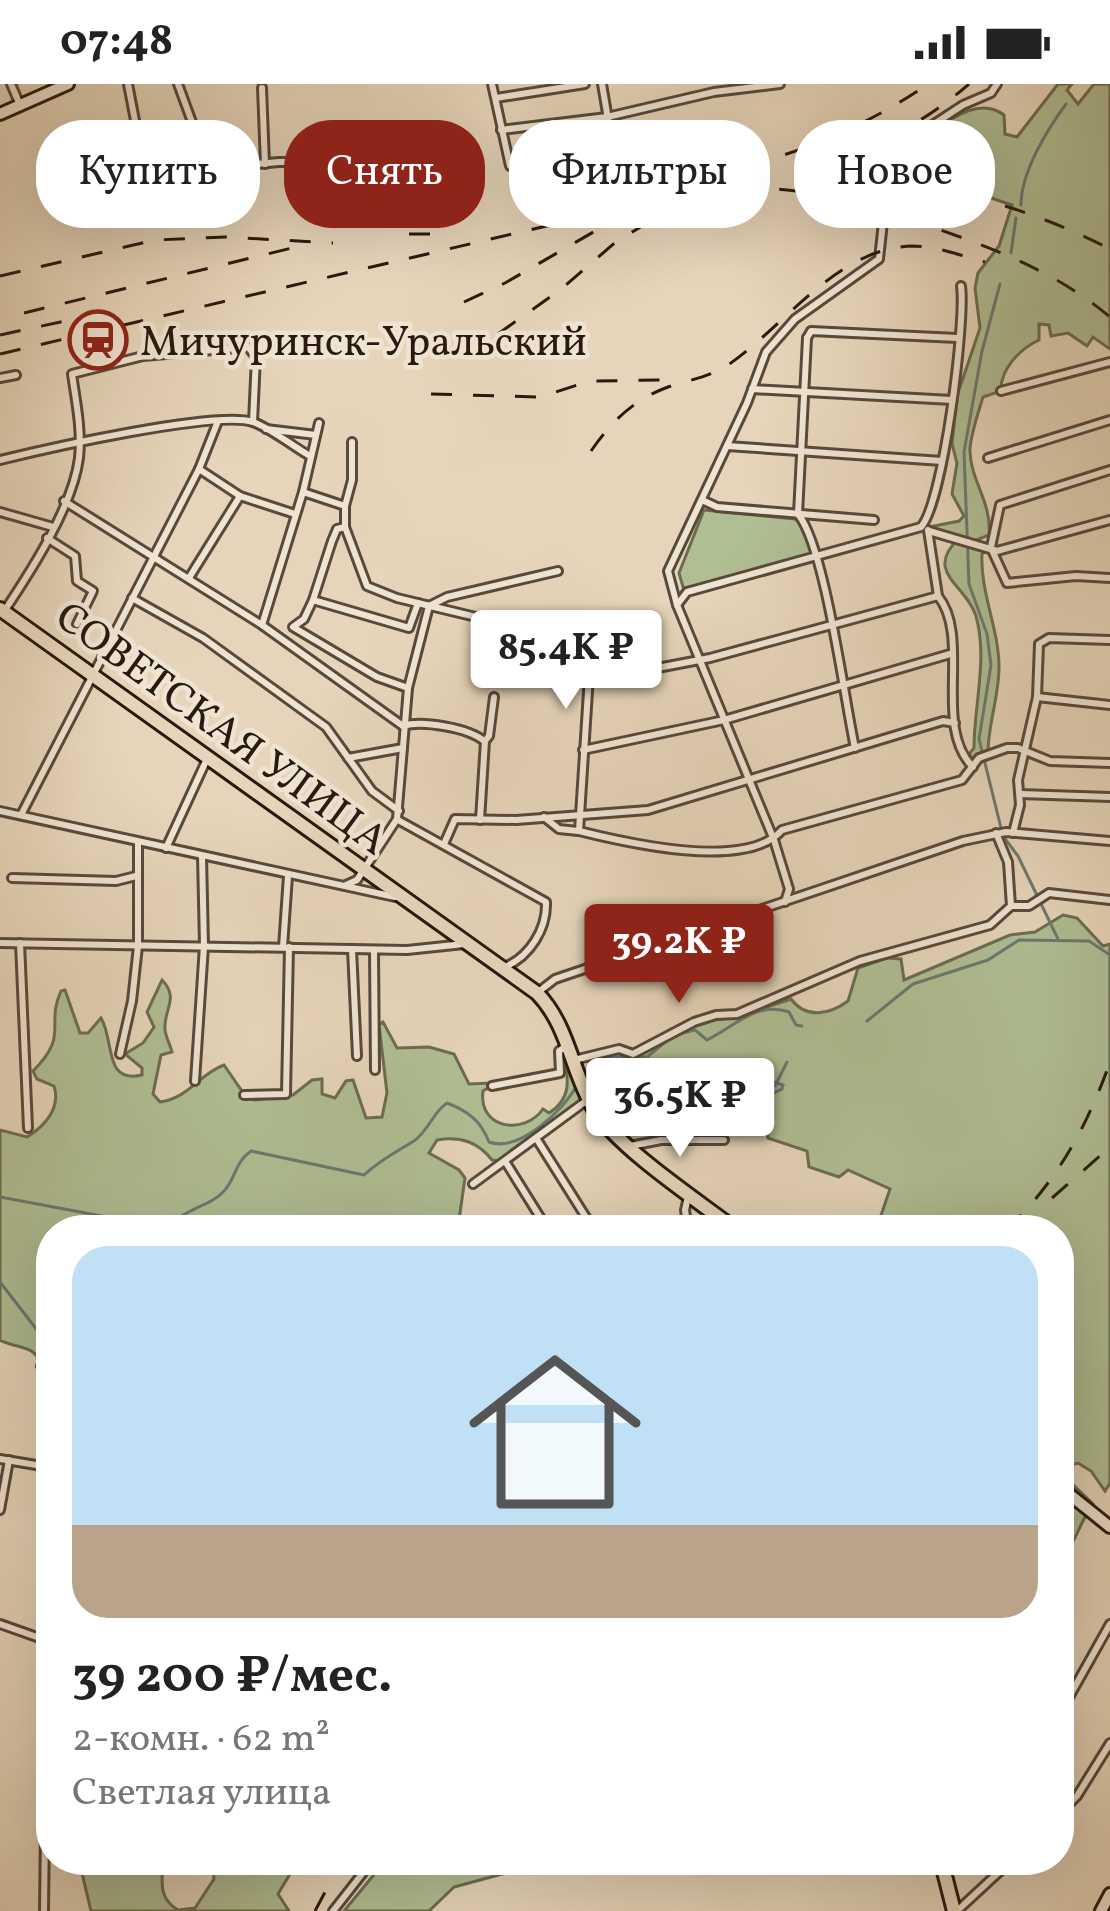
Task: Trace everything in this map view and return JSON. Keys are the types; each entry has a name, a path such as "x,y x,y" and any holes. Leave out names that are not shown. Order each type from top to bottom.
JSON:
{"main road":[{"name":"СОВЕТСКАЯ УЛИЦА","path":"2,610 537,993 553,1009 599,1116 717,1215"},
{"path":"945,1875 956,1911"}],"street":[{"path":"11,84 20,105"},
{"path":"0,114 68,84"},
{"path":"128,84 135,120"},
{"path":"178,84 190,120"},
{"path":"492,84 510,166 521,170 615,160 602,84"},
{"path":"496,98 585,84"},
{"path":"501,130 607,117 713,88 780,84"},
{"path":"785,902 789,889 774,840 699,661 668,571 728,446 766,352 794,319 879,259 889,167 902,145 963,105 991,93 997,84"},
{"path":"262,88 265,164"},
{"path":"260,165 284,164"},
{"path":"962,286 952,400 924,528 938,596 948,618 956,723 963,756 973,767"},
{"path":"794,319 807,338"},
{"path":"855,748 817,558 807,524 798,514 807,338 811,331 957,338"},
{"path":"2,610 47,538 79,463 72,374 143,356 248,347 256,357 253,422"},
{"path":"1000,392 1110,362"},
{"path":"0,378 16,375"},
{"path":"751,389 952,400"},
{"path":"21,815 199,469 218,421"},
{"path":"0,460 218,421 253,422 310,456"},
{"path":"988,458 1110,421"},
{"path":"262,625 319,423"},
{"path":"265,429 316,435"},
{"path":"352,442 345,527 367,586 505,624 601,681 699,661 938,596"},
{"path":"728,446 942,461"},
{"path":"199,469 240,496 295,514"},
{"path":"1110,470 1000,505 991,548 1007,583 1076,576 1110,578"},
{"path":"303,492 345,506"},
{"path":"190,578 240,496"},
{"path":"702,500 717,507 874,520"},
{"path":"64,501 262,625 403,727"},
{"path":"0,512 52,526"},
{"path":"677,605 687,592 924,528 1003,551 1110,520"},
{"path":"345,527 337,529 313,600 304,619 293,627 376,677 408,688"},
{"path":"47,538 75,556 77,581 93,591 77,624"},
{"path":"344,886 366,869 398,815 408,688 429,606 447,597 558,571"},
{"path":"132,598 204,639 319,722 372,791 398,815 546,902 538,937 519,961 502,968"},
{"path":"313,600 409,628 418,603"},
{"path":"1011,906 1004,833 1020,794 1018,780 1037,697 1039,644 1049,638 1110,640"},
{"path":"584,750 724,720 950,654"},
{"path":"579,831 590,676"},
{"path":"480,820 484,741 489,736 494,697"},
{"path":"1037,697 1110,705"},
{"path":"444,844 455,819 648,811 943,721 956,723"},
{"path":"403,727 410,723 430,726 476,734 484,741"},
{"path":"348,758 403,748"},
{"path":"544,818 559,829 700,851 774,840 782,830 962,780 979,758 1007,748 1050,761 1110,763"},
{"path":"166,848 208,756"},
{"path":"1020,794 1110,797"},
{"name":"СОВЕТСКАЯ УЛИЦА","path":"0,811 406,900"},
{"path":"537,993 555,979 1004,833 1110,841"},
{"path":"121,1054 138,946 138,842"},
{"path":"195,1081 205,946 202,856"},
{"path":"12,878 116,881 136,876"},
{"path":"244,1094 286,1094 288,876"},
{"path":"578,1073 619,1049 633,1054 646,1050 694,1022 737,1014 860,961 990,925 1011,906 1029,906 1049,893 1110,900"},
{"path":"0,943 352,950 467,944"},
{"path":"20,943 28,1128"},
{"path":"352,950 357,1056"},
{"path":"374,950 375,1070"},
{"path":"493,1086 560,1073 559,1051 568,1044"},
{"path":"473,1184 589,1100"},
{"path":"536,1138 584,1215"},
{"path":"629,1145 724,1140"},
{"path":"505,1161 539,1215"},
{"path":"686,1215 688,1193"},
{"path":"0,1510 5,1460 36,1465"},
{"path":"1074,1498 1110,1528"},
{"path":"0,1624 36,1637"},
{"path":"1074,1688 1110,1624"},
{"path":"1074,1796 1110,1743"},
{"path":"44,1911 45,1875"},
{"path":"334,1911 362,1875"},
{"path":"956,1911 996,1875"},
{"path":"1101,1911 1110,1894"}],"green space":[{"path":"1058,84 1072,84 1067,90 1078,104 1094,84 1110,84 1110,349 1093,337 1087,346 1068,333 1051,336 1049,325 1039,324 1039,340 1012,361 1001,391 983,397 970,452 989,535 974,541 991,547 982,554 982,568 999,667 988,753 973,759 969,754 974,748 981,665 976,616 946,570 949,550 959,538 928,530 964,516 952,494 957,396 980,328 978,273 999,246 1012,205 995,199 995,120 952,120 978,108 995,110 1004,115 1005,134 1017,137"},
{"path":"704,510 795,519 805,528 812,557 689,590 683,587 679,573"},
{"path":"1063,915 1077,918 1103,946 1110,944 1110,1483 1105,1491 1091,1471 1074,1464 1074,1215 881,1215 890,1189 848,1170 839,1177 809,1167 807,1151 768,1138 764,1123 754,1119 722,1125 715,1104 671,1094 672,1069 632,1067 633,1054 694,1022 743,1015 791,999 804,1010 826,1012 848,1001 858,968 887,958 901,959 904,980 1010,935 1035,932"},
{"path":"162,980 170,993 165,1030 172,1052 161,1055 153,1094 160,1102 179,1096 224,1065 244,1094 255,1100 293,1095 312,1080 322,1079 322,1094 335,1098 346,1081 353,1080 366,1118 382,1117 387,1093 379,1025 383,1022 397,1048 429,1047 454,1054 469,1084 491,1083 483,1091 483,1104 495,1121 525,1123 543,1109 549,1113 557,1107 567,1079 564,1053 589,1099 505,1161 492,1160 468,1142 437,1140 429,1153 465,1178 460,1215 36,1215 36,1357 0,1340 0,1130 27,1137 53,1109 54,1086 37,1079 33,1071 51,1048 61,991 65,990 80,1033 88,1033 101,1018 116,1067 130,1076 142,1075 142,1068 125,1054 143,1043 154,1027 147,1012"},
{"path":"1074,1486 1093,1504 1074,1540"},
{"path":"82,1875 162,1875 164,1895 178,1910 195,1908 214,1875 289,1875 278,1894 289,1911 91,1911"},
{"path":"374,1875 498,1875 454,1887 429,1911 344,1911"}],"water":[{"path":"736,1067 746,1070 759,1087 774,1082 783,1085 782,1089 733,1113 714,1099"}],"waterway":[{"path":"1021,205 1030,165 1066,104"},
{"path":"1011,253 1016,218"},
{"path":"1000,284 964,452 969,584 987,634 991,665 979,739 1003,836 1018,856 1058,939"},
{"path":"867,1021 913,984 988,960 1019,940 1089,941 1110,955"},
{"path":"583,1077 600,1057 647,1057 674,1035 695,1030 707,1040 767,1010 789,1012 796,1025 802,1026"},
{"path":"775,1086 787,1062"},
{"path":"586,1074 607,1095 622,1102 640,1102 677,1087 714,1096"},
{"path":"184,1215 219,1196 251,1151 364,1175 419,1137 447,1103 473,1118 489,1142 501,1144 539,1127 577,1085"},
{"path":"0,1197 96,1215"},
{"path":"0,1282 36,1329"}],"railway":[{"path":"770,159 875,116 928,84"},
{"path":"919,120 969,84"},
{"path":"0,354 666,198 738,188 837,198 938,229 1050,276 1110,317"},
{"path":"995,203 1110,249"},
{"path":"464,302 600,228"},
{"path":"464,358 639,228"},
{"path":"409,234 444,234"},
{"path":"0,276 155,240 226,237 333,243"},
{"path":"591,451 634,405 728,365 813,292 860,260 912,246 985,262"},
{"path":"24,313 292,248"},
{"path":"0,335 65,321"},
{"path":"431,394 540,397 590,381 667,380"},
{"path":"1020,1215 1069,1152 1110,1062"},
{"path":"1052,1198 1110,1147"},
{"path":"315,1911 334,1875"}],"place":[{"name":"Мичуринск-Уральский","path":"98,340"}]}
